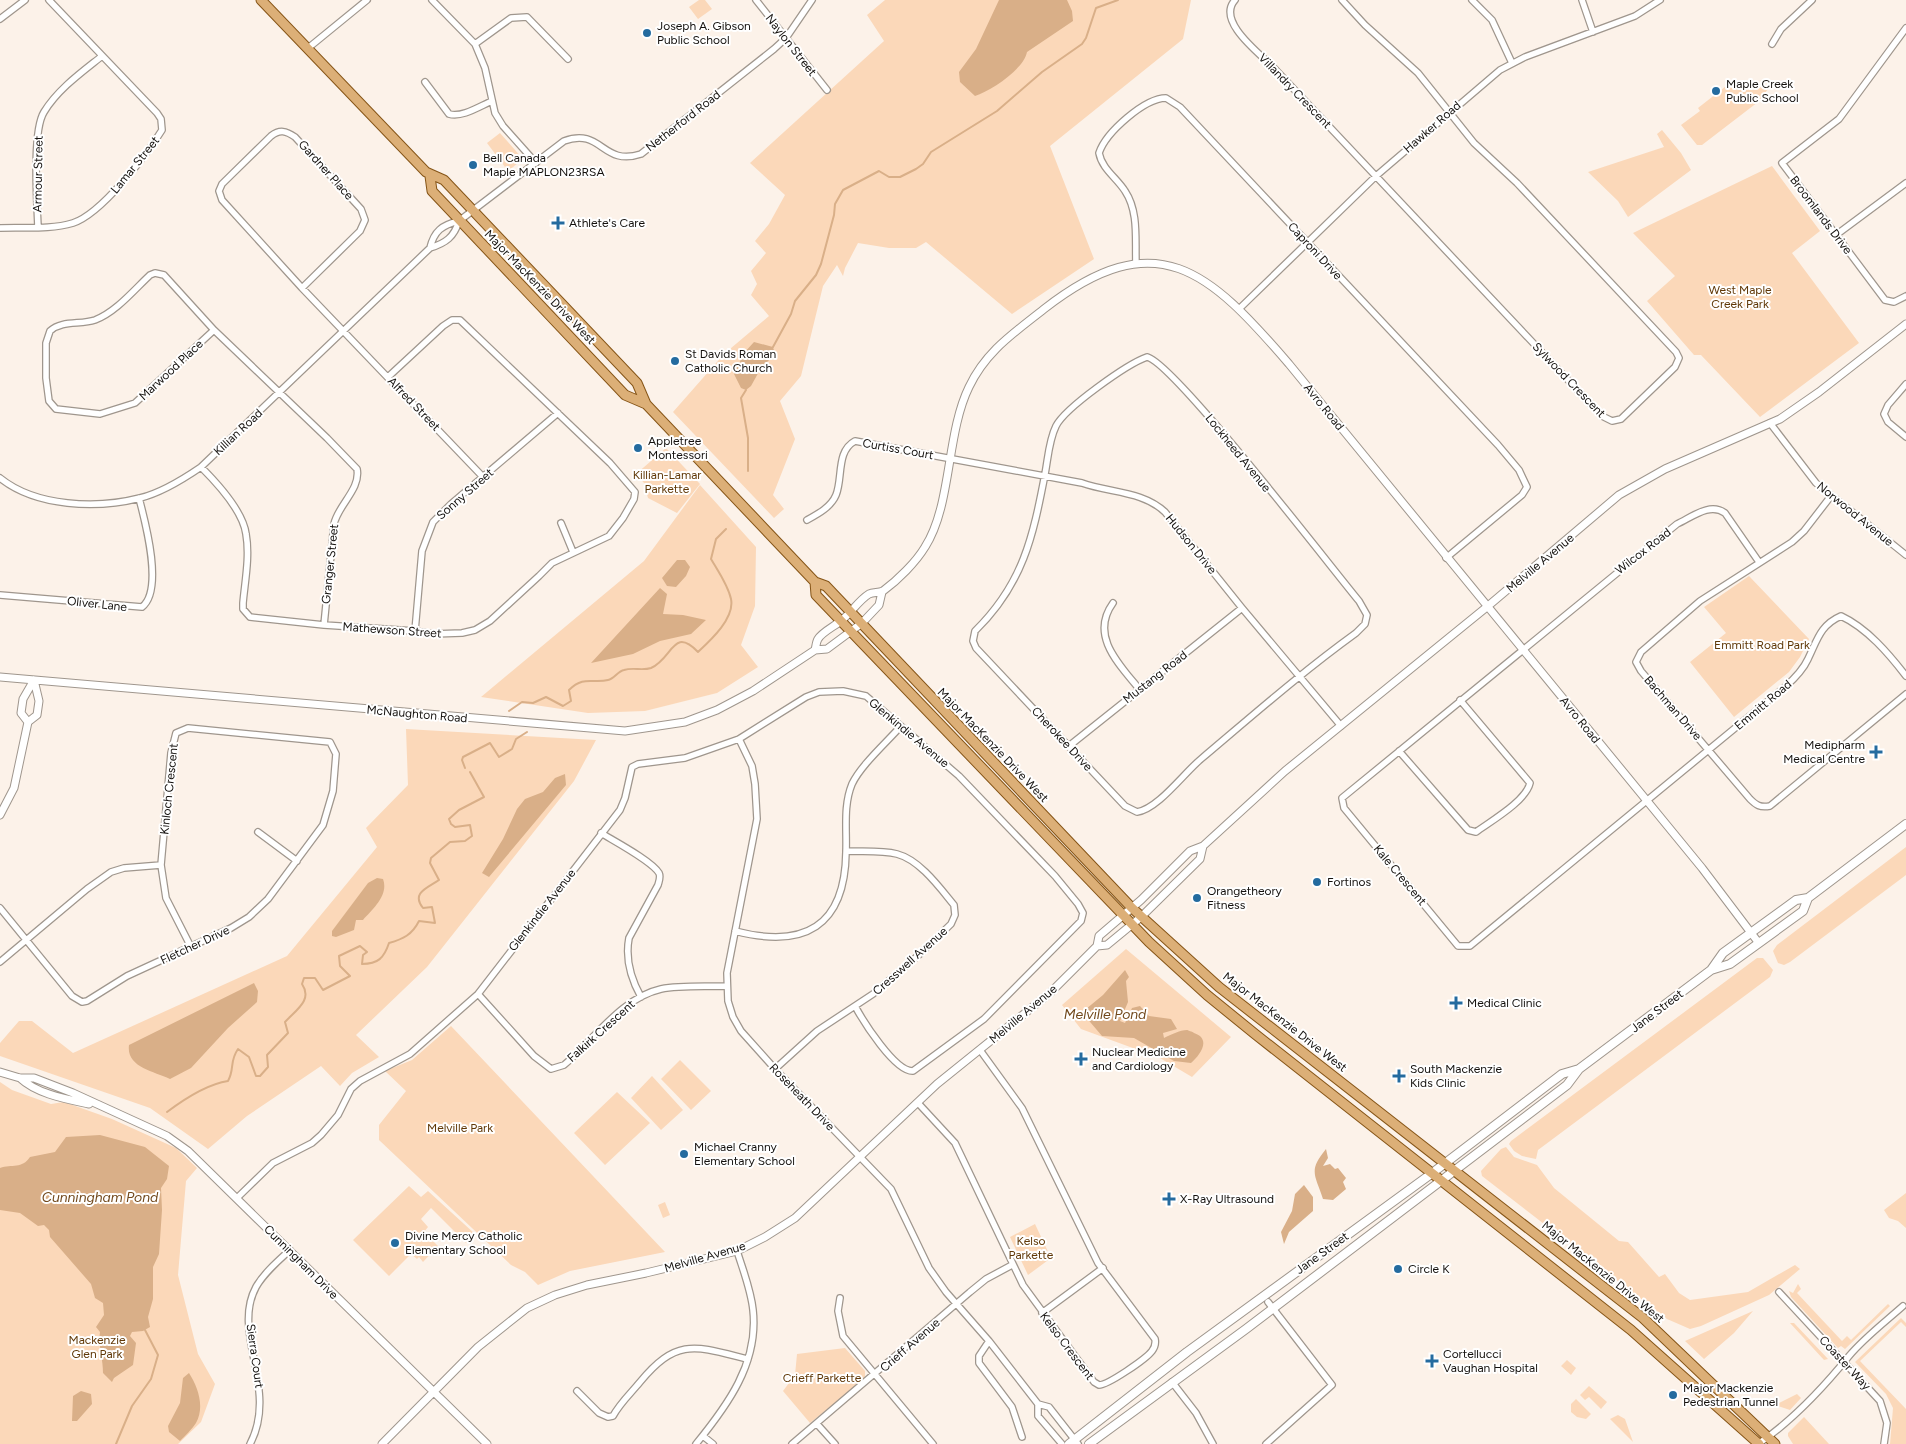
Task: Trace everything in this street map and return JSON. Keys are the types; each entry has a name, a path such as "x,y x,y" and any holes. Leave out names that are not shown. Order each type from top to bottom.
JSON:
{"main road":[{"name":"Major MacKenzie Drive West","path":"261,0 430,176 444,180 637,383 646,404 815,582 826,586 862,623 1141,917 1219,987 1359,1096 1442,1164 1454,1171 1643,1318 1772,1441"},
{"name":"Major MacKenzie Drive West","path":"430,176 432,191 460,221 625,395 646,404"},
{"name":"Major MacKenzie Drive West","path":"815,582 816,595 842,620 1121,915 1207,995 1648,1344 1758,1444"},
{"name":"Jane Street","path":"1089,1444 1270,1305 1454,1171 1567,1085 1579,1070 1711,970 1724,953 1796,900 1808,898 1906,824"},
{"name":"Jane Street","path":"1711,970 1730,964 1803,911 1808,898"},
{"name":"Jane Street","path":"1074,1443 1187,1352 1431,1174 1562,1074 1579,1070"}],"street":[{"path":"0,20 25,0"},
{"name":"Lamar Street","path":"0,228 38,227 73,223 98,208 162,130 162,119 157,113 49,0"},
{"path":"307,49 367,0"},
{"path":"432,0 475,44 485,68 495,113 503,126 536,162"},
{"name":"Naylon Street","path":"756,0 827,90"},
{"name":"Netherford Road","path":"460,221 564,141 582,136 623,158 641,154 746,73 786,38 812,0"},
{"name":"Villandry Crescent","path":"1235,0 1229,9 1229,15 1242,37 1376,176"},
{"path":"1342,0 1365,25 1418,73 1449,113"},
{"path":"1472,0 1492,20 1512,62"},
{"path":"1582,0 1593,32"},
{"name":"Hawker Road","path":"1239,309 1376,176 1487,80 1512,62 1635,16 1660,0"},
{"path":"1772,44 1781,29 1812,0"},
{"path":"475,44 511,18 527,17 568,59"},
{"name":"Broomlands Drive","path":"1906,28 1839,119 1782,163 1885,300 1894,302 1906,296"},
{"name":"Armour Street","path":"38,227 38,143 43,113 60,92 102,56"},
{"path":"425,82 449,114 461,115 492,101"},
{"name":"Caproni Drive","path":"1136,264 1134,215 1131,201 1100,160 1099,153 1112,133 1131,115 1162,98 1166,98 1180,107 1498,445 1527,482 1528,486 1522,495 1446,558"},
{"name":"Sylwood Crescent","path":"1376,176 1602,416 1607,420 1616,421 1634,408 1675,367 1679,358 1676,352 1517,184 1474,143 1449,113"},
{"name":"Gardner Place","path":"302,288 360,231 365,220 361,208 295,137 287,131 281,130 274,134 232,173 222,184 219,191 222,200 302,288 344,332"},
{"path":"1836,235 1906,183"},
{"name":"Killian Road","path":"430,248 433,236 447,224 460,221"},
{"name":"Killian Road","path":"0,478 22,490 54,500 98,504 139,498 160,491 201,467 430,248 442,244 456,233 460,221"},
{"name":"Avro Road","path":"851,630 862,623 879,605 882,592 926,547 938,512 964,399 980,366 988,355 1022,326 1072,289 1107,270 1136,264 1163,265 1189,271 1208,282 1239,309 1289,364 1446,558 1488,606 1702,868 1758,942"},
{"name":"Marwood Place","path":"214,330 135,403 128,407 100,414 56,409 49,401 45,351 50,331 58,325 96,320 109,312 155,273 164,275 214,330 279,394"},
{"name":"Mathewson Street","path":"201,467 235,508 246,532 247,563 243,603 246,613 253,619 448,635 475,630 490,621 539,576 546,567 573,552 596,544 609,536 623,518 634,499 635,492 610,463 460,320 452,320 442,326 388,377"},
{"name":"Melville Avenue","path":"382,1444 432,1392 501,1327 526,1308 555,1294 587,1285 737,1251 765,1238 795,1218 937,1084 1050,993 1097,946 1099,936 1121,915 1132,908 1190,851 1202,846 1285,771 1488,606 1619,495 1665,469 1770,423 1819,392 1906,324"},
{"name":"Alfred Street","path":"344,332 484,477"},
{"name":"Lockheed Avenue","path":"1045,476 1054,431 1064,414 1113,377 1141,359 1152,358 1161,365 1200,406 1359,601 1367,615 1362,627 1299,678"},
{"path":"1906,384 1888,405 1884,414 1888,422 1906,437"},
{"name":"Granger Street","path":"279,394 327,438 354,465 358,473 356,484 335,518 324,625"},
{"name":"Sonny Street","path":"416,631 422,550 428,532 439,516 558,413"},
{"name":"Norwood Avenue","path":"1770,423 1799,464 1816,483 1906,555"},
{"name":"Curtiss Court","path":"807,520 824,510 836,496 845,450 855,441 950,458"},
{"name":"Hudson Drive","path":"950,458 1137,496 1157,504 1174,522 1299,678 1341,726"},
{"name":"Cherokee Drive","path":"1045,476 1034,532 1020,572 1002,602 975,631 974,640 976,648 1126,806 1133,811 1140,812 1155,803 1200,760 1299,678"},
{"name":"Bachman Drive","path":"1832,496 1804,531 1792,542 1700,601 1641,652 1636,662 1641,671 1757,806 1770,806 1906,694"},
{"name":"Oliver Lane","path":"0,595 142,607 149,599 152,569 146,525 139,498"},
{"name":"Wilcox Road","path":"1522,649 1653,541 1677,524 1712,508 1718,508 1725,513 1759,562"},
{"path":"561,523 573,552"},
{"name":"Avro Road","path":"842,620 869,594 882,592"},
{"path":"1113,603 1108,611 1103,630 1107,646 1140,690"},
{"name":"Mustang Road","path":"1069,746 1242,608"},
{"name":"Emmitt Road","path":"1647,801 1797,675 1808,660 1816,637 1832,620 1841,616 1869,635 1906,676"},
{"name":"McNaughton Road","path":"815,650 818,638 842,620"},
{"name":"McNaughton Road","path":"0,677 625,731 685,722 711,712 753,691 815,650 827,649 851,630"},
{"name":"Kale Crescent","path":"1522,649 1342,798 1344,808 1458,946 1470,946 1647,801"},
{"path":"28,722 21,713 23,699 34,680"},
{"path":"0,815 14,788 28,722 36,715 39,701 34,680"},
{"name":"Glenkindie Avenue","path":"238,1198 272,1163 312,1143 321,1135 338,1115 351,1089 360,1081 410,1054 478,994 620,810 625,798 632,767 638,764 685,758 739,739 806,697 830,691 866,696 952,769 1055,876 1082,910 1083,918 1011,994 984,1019 913,1072 903,1068 880,1044 854,1006"},
{"path":"1399,751 1468,830 1476,832 1511,806 1528,791 1530,783 1460,700"},
{"path":"735,931 766,938 792,937 817,925 838,901 845,870 846,814 852,784 901,726"},
{"name":"Kinloch Crescent","path":"191,947 166,898 160,865 174,738 179,731 188,728 330,742 336,754"},
{"name":"Roseheath Drive","path":"739,739 752,766 757,819 730,954 726,986 728,1002 733,1017 741,1031 775,1069 891,1189 922,1256 946,1292 989,1341 1038,1404 1038,1416 1062,1444"},
{"name":"Fletcher Drive","path":"0,908 72,996 82,1002 87,1001 126,976 191,947 250,917 268,899 319,833 327,816 333,791 336,754"},
{"path":"258,832 297,861"},
{"path":"601,833 644,860 658,872 660,877 658,885 629,938 627,948 632,979 641,997"},
{"name":"Melville Avenue","path":"1097,946 1107,945 1141,917 1200,859 1202,846"},
{"name":"Cresswell Avenue","path":"775,1069 817,1031 882,987 920,954 951,924 956,909 937,885 906,858 889,852 846,852"},
{"path":"0,962 87,889 111,872 124,868 160,865"},
{"name":"Falkirk Crescent","path":"478,994 534,1056 551,1069 564,1064 625,1007 641,997 663,989 726,986"},
{"name":"Kelso Crescent","path":"918,1103 955,1143 1023,1285 1086,1373 1099,1385 1108,1382 1151,1353 1156,1344 1155,1339 1103,1268 1082,1233 1022,1108 980,1050"},
{"name":"Cunningham Drive","path":"0,1072 20,1078 29,1086 71,1100 98,1105 134,1119 167,1136 203,1164 432,1392 487,1444"},
{"name":"Sierra Court","path":"250,1444 260,1416 261,1396 251,1341 249,1308 256,1287 290,1250"},
{"path":"696,1444 734,1394 753,1336 753,1310 737,1251"},
{"name":"Crieff Avenue","path":"792,1444 986,1279 1012,1264"},
{"path":"1042,1313 1103,1268"},
{"name":"Coaster Way","path":"1779,1292 1880,1401 1887,1423 1884,1444"},
{"path":"840,1298 838,1312 843,1336 933,1444"},
{"path":"1266,1444 1332,1385 1270,1305"},
{"path":"1758,1444 1772,1441 1844,1364 1851,1354 1903,1306"},
{"path":"989,1341 979,1356 979,1363 1012,1407 1022,1436"},
{"path":"577,1391 599,1413 608,1417 613,1416 650,1370 672,1352 705,1348 747,1359"},
{"path":"1172,1382 1196,1413 1213,1444"},
{"name":"Roseheath Drive","path":"1038,1404 1050,1407 1074,1443"},
{"path":"817,1424 835,1444"},
{"path":"703,1436 713,1444"}],"green space":[{"path":"699,0 705,0 712,9 698,19 689,7"},
{"path":"885,0 1191,0 1183,39 1050,146 1094,259 1012,314 926,242 916,248 889,248 858,243 843,276 837,265 823,286 801,376 780,401 795,439 773,495 784,509 774,518 673,412 724,354 769,316 751,295 757,284 751,271 766,253 755,241 769,224 785,195 750,163 884,41 867,15"},
{"path":"1735,79 1747,89 1755,90 1763,86 1768,89 1758,102 1702,145 1697,145 1681,125 1700,111 1698,108"},
{"path":"1662,130 1681,153 1691,170 1628,217 1618,201 1588,172 1664,147 1657,134"},
{"path":"500,133 523,159 508,171 487,143"},
{"name":"West Maple Creek Park","path":"1772,166 1820,231 1792,253 1859,343 1760,417 1701,355 1694,355 1647,301 1675,276 1633,233"},
{"name":"Killian-Lamar Parkette","path":"666,448 700,484 677,513 648,498 644,483 636,474"},
{"path":"700,485 756,547 755,606 741,645 758,667 717,693 645,711 588,713 481,697 644,561"},
{"name":"Emmitt Road Park","path":"1749,576 1809,639 1800,657 1789,672 1734,717 1690,662 1726,633 1704,607"},
{"path":"406,729 596,740 574,781 427,967 356,1035 379,1057 352,1073 340,1086 321,1066 247,1116 208,1149 150,1108 0,1056 0,1043 19,1021 32,1021 73,1053 287,956 377,847 366,828 408,785"},
{"path":"1906,847 1906,875 1790,962 1784,965 1778,963 1773,951 1777,945"},
{"path":"1126,949 1231,1037 1192,1077 1160,1058 1081,1029 1062,1005"},
{"path":"1757,958 1763,958 1773,970 1770,977 1538,1150 1536,1159 1522,1156 1514,1151 1509,1144 1511,1141"},
{"name":"Melville Park","path":"451,1026 665,1252 570,1271 538,1285 525,1272 511,1265 379,1140 379,1125 406,1091 385,1071 412,1060"},
{"path":"680,1060 711,1091 691,1110 661,1079"},
{"path":"652,1076 683,1110 661,1130 631,1098"},
{"name":"Mackenzie Glen Park","path":"0,1082 12,1090 51,1104 64,1102 112,1119 176,1148 197,1168 186,1181 178,1275 198,1354 215,1384 201,1422 178,1444 0,1444"},
{"path":"617,1092 650,1123 605,1165 574,1133"},
{"path":"1506,1147 1514,1157 1537,1165 1554,1188 1619,1241 1628,1242 1659,1277 1665,1274 1679,1293 1690,1300 1748,1292 1795,1265 1800,1269 1769,1295 1701,1326 1690,1329 1667,1319 1482,1176 1481,1171 1501,1149"},
{"path":"409,1186 421,1197 428,1191 475,1234 466,1243 431,1208 421,1219 428,1227 424,1232 438,1246 423,1262 419,1257 417,1259 411,1254 389,1276 353,1240"},
{"path":"1906,1193 1906,1228 1898,1221 1889,1218 1884,1210"},
{"path":"665,1202 670,1215 663,1218 658,1205"},
{"name":"Kelso Parkette","path":"1035,1224 1051,1258 1028,1275 1010,1237"},
{"path":"1798,1284 1801,1289 1797,1293 1842,1341 1847,1336 1851,1340 1888,1304 1890,1306 1845,1349 1841,1346 1838,1348 1791,1297 1789,1291 1793,1293"},
{"path":"1753,1311 1734,1333 1704,1359 1685,1341"},
{"path":"1901,1318 1906,1323 1906,1327 1901,1322 1860,1361 1906,1409 1906,1444 1890,1444 1893,1408 1886,1394 1855,1362"},
{"path":"1790,1323 1794,1323 1828,1359 1824,1360"},
{"name":"Crieff Parkette","path":"845,1348 865,1371 865,1379 810,1423 783,1391 795,1375 797,1354"},
{"path":"1567,1360 1576,1368 1571,1375 1561,1366"},
{"path":"1589,1386 1607,1402 1601,1409 1589,1397 1585,1400 1580,1395"},
{"path":"1797,1394 1801,1398 1790,1410 1778,1406 1777,1404"},
{"path":"1576,1399 1591,1414 1586,1419 1577,1417 1571,1412 1571,1404"},
{"path":"1618,1415 1625,1419 1633,1442 1610,1419"},
{"path":"1804,1417 1829,1444 1793,1444 1788,1433"}],"water":[{"path":"999,0 1067,0 1072,11 1073,21 1027,52 1025,59 1006,78 975,96 960,82 959,72 976,49"},
{"path":"754,342 773,347 775,354 761,368 751,386 746,390 741,388 734,374 744,353"},
{"path":"677,560 685,560 690,567 686,576 676,587 667,586 662,578"},
{"path":"660,588 667,594 663,614 683,615 706,620 691,634 660,641 633,654 591,663"},
{"path":"565,774 566,785 489,877 482,873 503,839 517,809 525,799 543,792 555,778"},
{"path":"377,878 383,879 384,885 384,891 379,901 363,920 356,920 354,930 336,937 332,936 332,931 368,883"},
{"name":"Melville Pond","path":"1125,970 1129,977 1126,981 1128,1002 1120,1021 1125,1023 1132,1008 1140,1006 1149,1016 1171,1019 1177,1029 1163,1033 1164,1038 1187,1030 1202,1039 1203,1047 1201,1052 1191,1063 1174,1061 1134,1038 1102,1036 1085,1016 1086,1009 1103,995"},
{"path":"254,983 258,991 257,1002 228,1028 191,1068 170,1079 149,1071 136,1063 132,1058 129,1052 129,1045"},
{"name":"Cunningham Pond","path":"100,1135 145,1147 169,1166 167,1179 161,1188 162,1210 159,1254 153,1267 153,1299 148,1317 150,1327 143,1331 132,1332 130,1336 136,1343 133,1365 114,1378 112,1382 103,1373 100,1332 96,1327 104,1315 103,1303 95,1298 91,1284 50,1237 49,1230 44,1225 38,1226 20,1213 0,1210 0,1168 20,1165 30,1157 55,1152 66,1137"},
{"path":"1326,1149 1328,1158 1323,1166 1330,1164 1335,1169 1338,1168 1346,1178 1343,1182 1346,1189 1333,1200 1323,1199 1315,1173 1320,1156"},
{"path":"1304,1185 1313,1197 1313,1211 1289,1232 1284,1244 1281,1232 1292,1211 1295,1194"},
{"path":"189,1373 198,1391 200,1410 196,1423 180,1441 169,1432 168,1426 180,1403 183,1378"},
{"path":"81,1391 91,1394 92,1404 77,1421 72,1421 73,1396"}],"waterway":[{"path":"773,347 791,314 795,301 816,275 821,264 834,215 835,204 843,190 879,171 889,177 900,177 916,169 923,164 931,152 997,111 1042,72 1082,44 1086,38 1096,8 1118,0"},
{"path":"746,390 741,398 748,438 748,471"},
{"path":"509,711 522,702 533,703 546,697 563,706 571,701 569,690 574,685 584,681 608,680 627,669 651,668 678,643 683,642 690,645 698,652 721,628 726,621 731,606 728,589 711,559 716,539 726,529"},
{"path":"465,768 462,760 463,757 490,743 499,757 512,749 516,739 527,732"},
{"path":"167,1112 204,1089 228,1081 238,1049 249,1057 256,1076 260,1076 268,1067 267,1055 288,1033 285,1022 304,1000 306,995 302,984 304,978 315,978 323,990 350,976 340,966 339,956 360,946 367,952 363,955 362,964 372,963 380,959 389,943 407,936 419,921 435,923 432,907 423,908 419,898 422,891 439,880 430,863 431,858 450,842 465,841 472,836 470,825 455,827 449,819 459,810 484,797 470,772"},
{"path":"116,1444 132,1406 151,1379 158,1355 145,1330"}],"place":[{"name":"Joseph A. Gibson Public School","path":"647,33"},
{"name":"Maple Creek Public School","path":"1716,91"},
{"name":"Bell Canada Maple MAPLON23RSA","path":"473,165"},
{"name":"Athlete's Care","path":"558,223"},
{"name":"St Davids Roman Catholic Church","path":"675,361"},
{"name":"Appletree Montessori","path":"638,448"},
{"name":"Medipharm Medical Centre","path":"1876,752"},
{"name":"Fortinos","path":"1317,882"},
{"name":"Orangetheory Fitness","path":"1197,898"},
{"name":"Medical Clinic","path":"1456,1003"},
{"name":"Nuclear Medicine and Cardiology","path":"1081,1059"},
{"name":"South Mackenzie Kids Clinic","path":"1399,1076"},
{"name":"Michael Cranny Elementary School","path":"684,1154"},
{"name":"X-Ray Ultrasound","path":"1169,1199"},
{"name":"Divine Mercy Catholic Elementary School","path":"395,1243"},
{"name":"Circle K","path":"1398,1269"},
{"name":"Cortellucci Vaughan Hospital","path":"1432,1361"},
{"name":"Major Mackenzie Pedestrian Tunnel","path":"1673,1395"}]}
